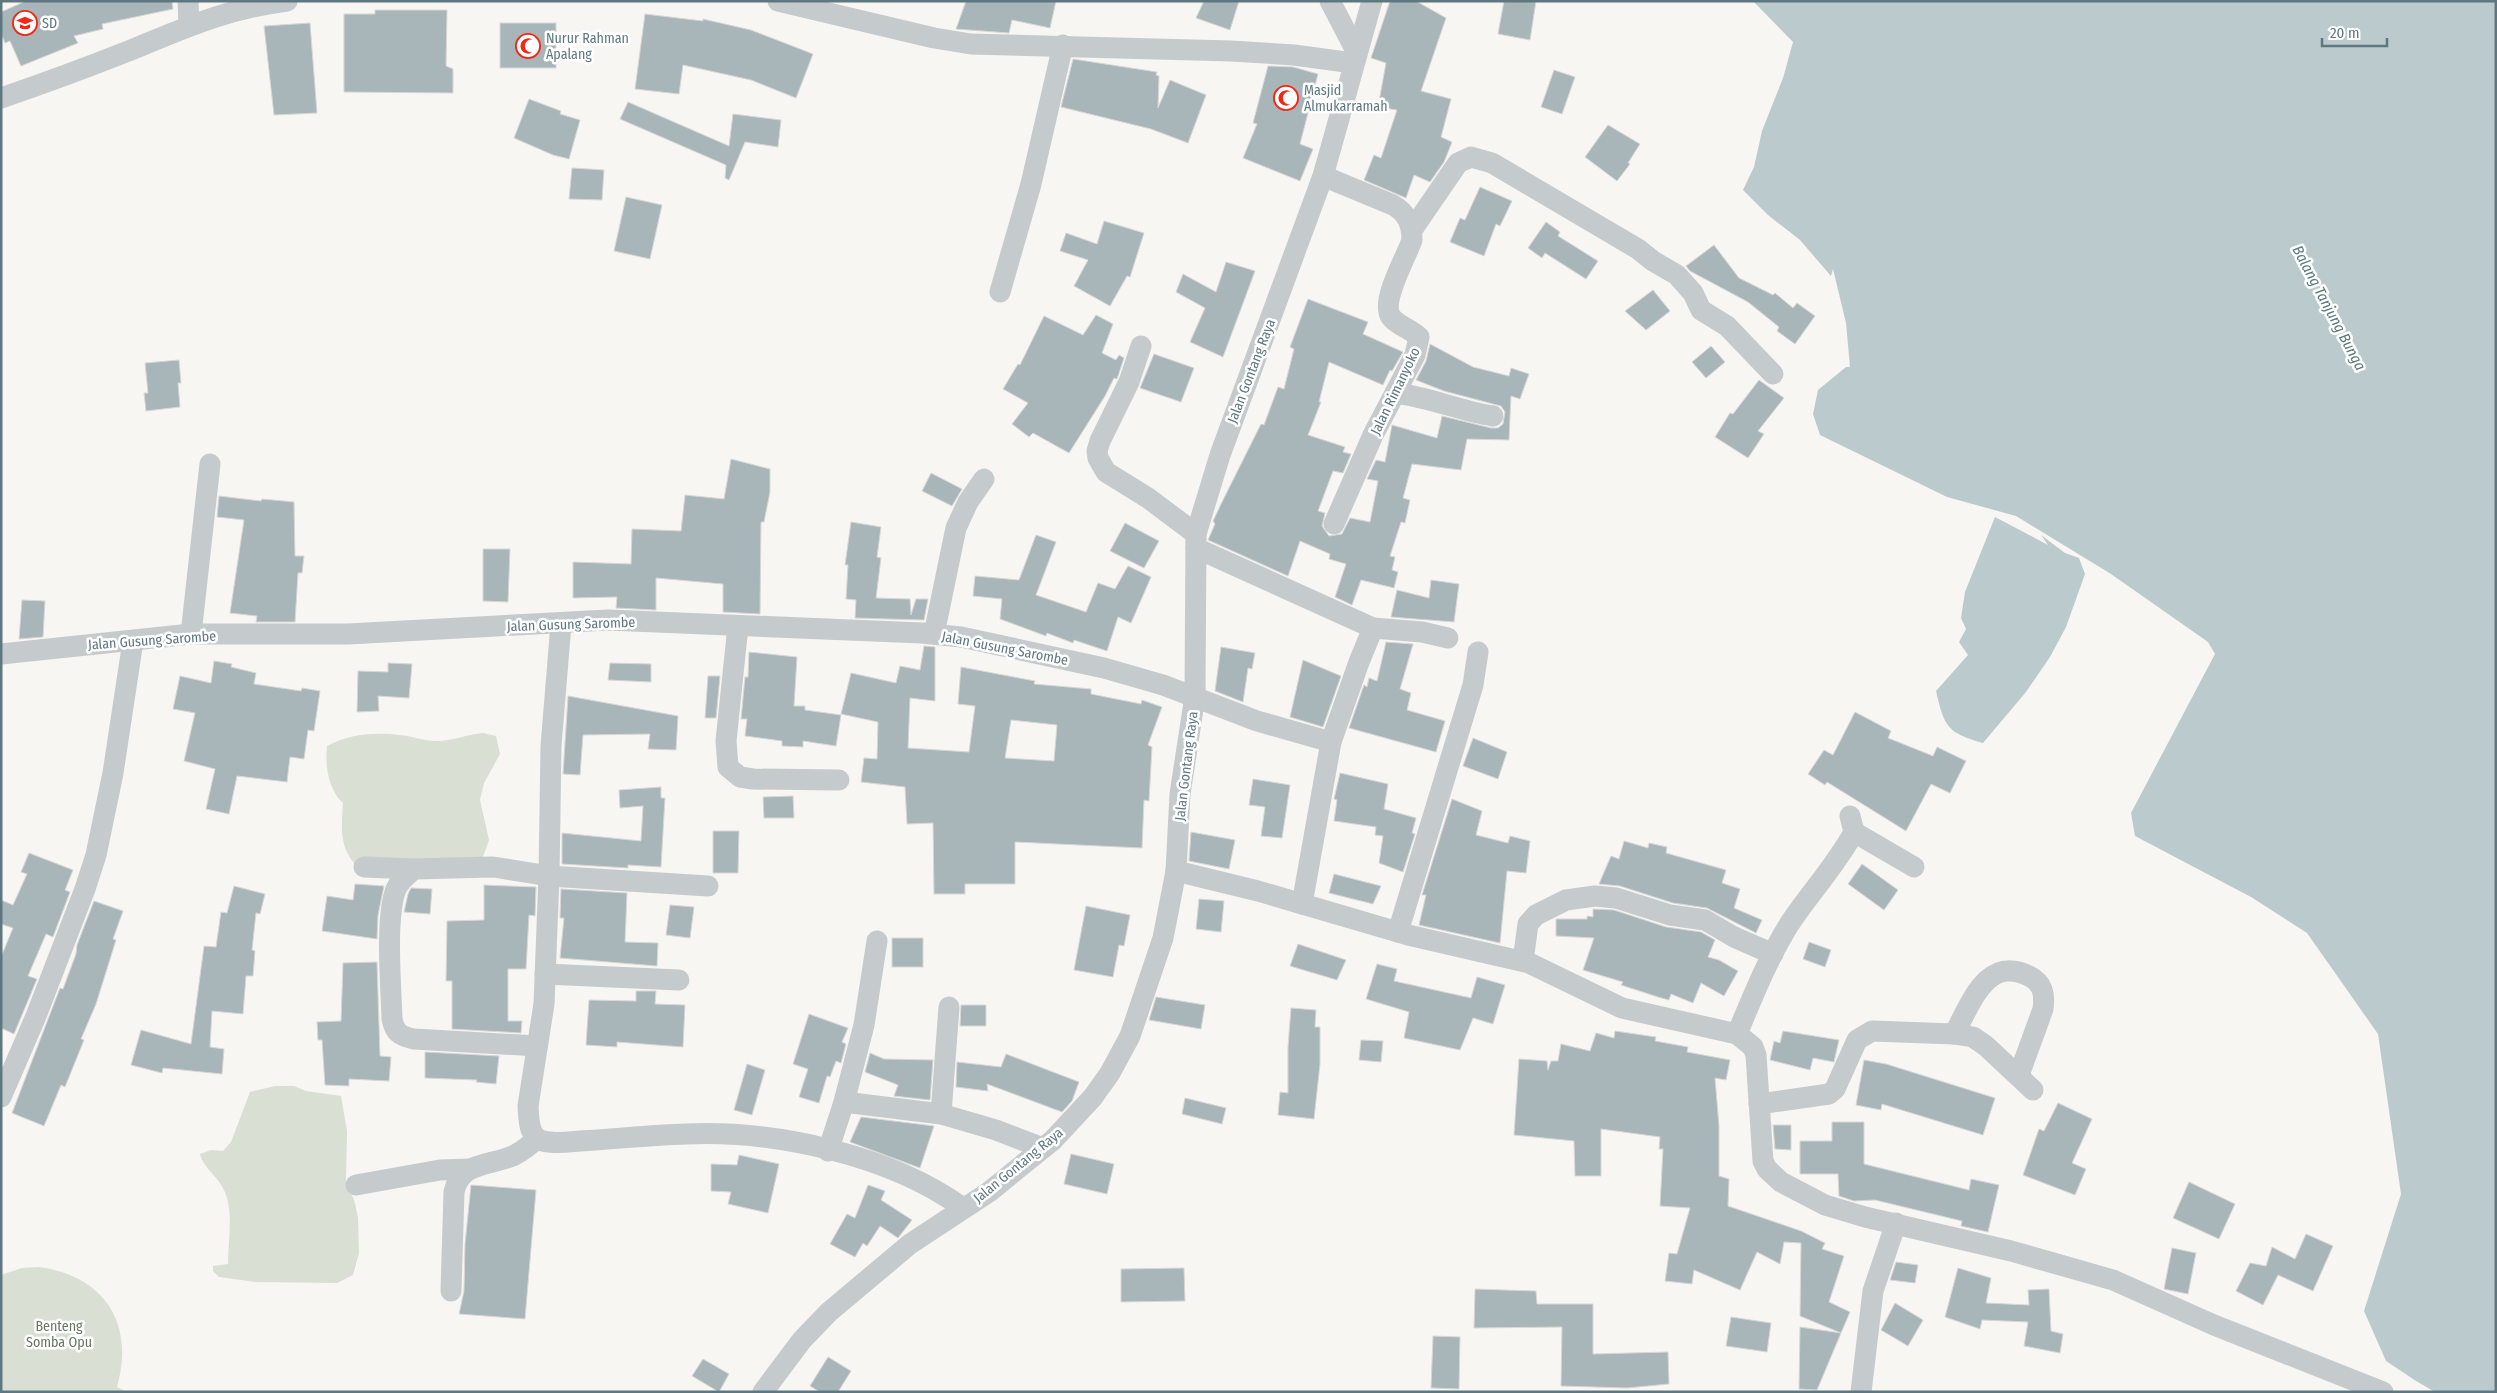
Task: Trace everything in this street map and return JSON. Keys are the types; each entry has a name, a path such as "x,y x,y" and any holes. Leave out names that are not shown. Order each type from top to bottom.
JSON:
{"street":[{"path":"188,1 189,25"},
{"path":"1,98 110,58 218,14 256,5 287,1"},
{"path":"778,1 934,38 972,44 1063,45 1355,57 1330,1"},
{"name":"Jalan Gontang Raya","path":"763,1392 802,1340 829,1312 910,1244 989,1192 1043,1148 1093,1097 1110,1073 1130,1036 1162,938 1176,871 1180,794 1195,696 1196,541 1220,455 1322,176 1372,1"},
{"path":"1000,292 1031,184 1063,45"},
{"path":"1322,176 1401,210 1412,230 1458,163 1463,159 1478,157 1533,186 1638,249 1653,261 1677,275 1693,293 1701,310 1727,326 1773,374"},
{"name":"Jalan Rimanyoko","path":"1334,524 1373,435 1419,346 1419,337 1392,318 1387,309 1388,299 1412,240 1412,230"},
{"path":"1141,346 1129,382 1097,451 1098,458 1106,472 1148,498 1196,541 1373,628 1422,632 1448,638"},
{"path":"1395,393 1417,395 1472,413 1493,416"},
{"path":"192,634 210,464"},
{"path":"934,634 956,528 968,502 984,479"},
{"name":"Jalan Gusung Sarombe","path":"1,654 192,634 348,634 608,620 934,634 979,641 1104,668 1195,696 1257,721 1332,742"},
{"path":"561,624 551,746 545,974 528,1106 530,1129 537,1139 548,1142 686,1134 724,1134 803,1144 899,1172 931,1187 963,1208"},
{"path":"738,626 726,742 728,768 740,777 753,779 839,780"},
{"path":"1302,904 1332,742 1359,662 1373,628"},
{"path":"3,1090 76,913 96,855 113,773 133,641"},
{"path":"1398,932 1472,685 1478,652"},
{"path":"1737,1034 1761,976 1773,954 1790,924 1843,851 1852,824 1914,867"},
{"path":"364,866 414,869 493,867 549,876 708,886"},
{"path":"414,869 400,881 395,894 390,934 392,1019 394,1029 398,1034 414,1039 537,1046"},
{"path":"1176,871 1302,904 1398,932 1523,961 1629,1011 1737,1034 1752,1048 1756,1055 1763,1161 1767,1169 1781,1182 1825,1205 2011,1250 2113,1280 2214,1325 2383,1392"},
{"path":"1523,961 1526,932 1531,920 1549,907 1582,896 1616,898 1670,915 1705,920 1734,937 1773,954"},
{"path":"828,1151 844,1102 864,1025 877,941"},
{"path":"1759,1104 1829,1094 1835,1089 1852,1048 1863,1035 1872,1032 1954,1034 1973,1038 1986,1046 2026,1083 2043,1009 2044,998 2042,988 2035,980 2022,973 2008,970 1995,973 1983,983 1954,1034"},
{"path":"545,974 679,980"},
{"path":"941,1114 949,1007"},
{"path":"844,1102 941,1114 996,1130 1043,1148"},
{"path":"452,1291 454,1192 456,1179 470,1169 520,1152 537,1139"},
{"path":"356,1185 440,1170 470,1169"},
{"path":"1861,1392 1873,1292 1896,1223"}],"green space":[{"path":"483,733 496,736 500,754 484,783 480,800 489,840 481,862 364,872 356,865 343,841 343,803 334,791 329,777 327,746 353,736 371,734 399,735 437,741"},
{"path":"275,1086 294,1086 306,1091 341,1096 347,1131 346,1181 354,1200 358,1217 359,1253 353,1275 337,1283 255,1282 219,1277 213,1271 213,1266 228,1264 229,1207 224,1190 204,1164 200,1154 211,1150 223,1151 231,1142 250,1092"},
{"name":"Benteng Somba Opu","path":"39,1267 62,1272 82,1281 97,1292 110,1307 118,1324 122,1343 122,1364 117,1387 127,1392 1,1392 1,1275 22,1268"}],"water":[{"name":"Balang Tanjung Bunga","path":"1753,1 2496,1 2496,1392 2435,1392 2416,1381 2386,1361 2364,1311 2401,1194 2378,1034 2307,933 2251,897 2135,836 2131,813 2215,654 2208,642 2111,574 2016,516 1947,497 1820,435 1813,414 1818,390 1846,367 1850,367 1846,323 1833,269 1831,276 1800,240 1768,215 1743,190 1754,167 1762,131 1783,78 1793,42"},
{"path":"1995,517 2048,545 2041,535 2065,553 2079,558 2085,574 2066,627 2050,657 2026,692 1983,743 1962,736 1949,726 1942,712 1936,691 1968,655 1959,642 1966,629 1961,618 1965,592"}],"building":[{"path":"26,1 172,1 173,9 102,24 103,29 74,36 78,43 21,66 10,41 5,43 1,33 1,12"},
{"path":"966,1 1056,1 1050,28 1012,20 1009,33 956,29"},
{"path":"1204,1 1239,1 1230,30 1196,18"},
{"path":"1390,1 1416,1 1446,18 1421,91 1451,99 1441,137 1452,142 1444,162 1430,182 1414,175 1406,198 1364,180 1374,155 1381,158 1397,110 1378,107 1386,63 1371,58"},
{"path":"1504,1 1536,1 1530,40 1498,34"},
{"path":"375,10 447,10 446,66 453,69 453,93 344,92 344,14 375,14"},
{"path":"645,14 703,21 703,19 751,30 813,54 796,98 751,80 683,65 679,94 635,89"},
{"path":"310,23 317,113 274,115 264,26"},
{"name":"Nurur Rahman Apalang","path":"500,23 556,23 556,68 500,68"},
{"path":"1073,59 1157,72 1156,75 1159,76 1158,108 1170,80 1206,95 1188,143 1151,129 1061,107"},
{"path":"1268,66 1293,67 1318,74 1300,144 1313,149 1300,181 1243,158 1257,124 1253,123"},
{"path":"1554,70 1575,77 1562,114 1541,107"},
{"path":"529,99 561,111 560,114 580,120 569,159 553,155 514,138"},
{"path":"628,102 729,146 733,114 781,120 778,147 745,142 729,180 725,178 726,165 620,119"},
{"path":"1608,125 1640,144 1628,163 1630,164 1617,181 1585,157"},
{"path":"572,168 604,170 602,200 569,199"},
{"path":"1480,187 1512,201 1500,226 1496,224 1484,256 1450,242 1460,218 1465,220"},
{"path":"626,197 662,205 650,259 614,251"},
{"path":"1104,221 1144,233 1130,277 1127,276 1110,306 1074,286 1088,260 1060,251 1066,233 1097,244"},
{"path":"1546,222 1560,232 1558,236 1598,261 1586,279 1545,253 1542,258 1528,248"},
{"path":"1714,245 1739,278 1773,295 1775,293 1793,308 1797,303 1815,316 1795,344 1777,331 1779,327 1748,302 1690,271 1686,266"},
{"path":"1226,262 1255,271 1223,357 1190,342 1205,308 1176,292 1183,274 1216,292"},
{"path":"1653,290 1670,311 1646,330 1625,311"},
{"path":"1308,299 1368,322 1363,334 1403,352 1392,371 1390,370 1383,385 1329,362 1319,402 1321,402 1308,435 1345,447 1343,452 1351,454 1343,473 1333,471 1318,511 1325,513 1322,526 1329,536 1342,534 1350,518 1370,522 1378,481 1367,479 1376,460 1385,462 1392,425 1437,438 1442,416 1491,428 1498,428 1503,424 1505,412 1501,406 1444,391 1416,380 1426,361 1430,344 1473,367 1509,376 1511,368 1529,374 1520,399 1511,396 1509,440 1467,439 1461,470 1412,464 1403,498 1410,500 1405,523 1401,522 1390,556 1395,557 1392,570 1398,572 1394,588 1361,580 1352,605 1335,597 1346,564 1329,559 1330,554 1300,541 1288,576 1208,540 1215,524 1213,521 1261,424 1264,425 1278,387 1284,389 1294,349 1290,347"},
{"path":"1096,315 1113,324 1102,353 1116,360 1119,355 1124,358 1117,379 1114,378 1105,396 1069,453 1033,433 1029,437 1012,424 1028,403 1003,389 1018,364 1020,365 1044,316 1083,335"},
{"path":"1711,346 1725,362 1706,378 1692,362"},
{"path":"1154,354 1194,368 1181,402 1140,388"},
{"path":"179,360 181,383 178,383 180,407 146,411 144,393 148,393 145,363"},
{"path":"1759,380 1784,398 1758,431 1764,434 1748,458 1715,437 1730,413 1733,414"},
{"path":"731,459 770,469 770,492 764,522 761,522 760,614 723,612 723,584 656,578 656,610 616,608 617,597 573,598 573,562 631,564 632,529 681,531 685,495 724,499"},
{"path":"931,473 962,489 952,506 922,491"},
{"path":"219,496 261,501 262,499 294,502 295,556 304,556 302,573 298,573 295,622 256,622 257,616 230,613 244,520 217,517"},
{"path":"851,522 881,527 877,557 881,558 876,598 910,599 911,615 916,599 928,599 924,620 855,618 856,600 846,599 848,565 845,565"},
{"path":"1125,523 1159,541 1144,568 1110,551"},
{"path":"1036,535 1056,542 1036,595 1086,612 1098,583 1115,589 1128,566 1151,577 1131,623 1118,617 1107,651 1074,640 1073,643 1047,633 1046,636 1000,619 1002,599 973,596 975,576 1019,580"},
{"path":"483,549 510,549 508,602 483,601"},
{"path":"1431,580 1459,584 1454,622 1391,617 1397,590 1429,598"},
{"path":"22,600 45,601 43,637 19,639"},
{"path":"1386,642 1413,644 1400,689 1411,693 1407,710 1445,721 1436,752 1349,728 1364,685 1367,687 1369,678 1377,681"},
{"path":"924,646 935,647 935,701 910,698 908,748 969,752 975,706 958,704 961,667 1035,681 1034,684 1091,689 1091,694 1141,704 1142,700 1162,707 1148,745 1152,747 1149,801 1144,800 1142,848 1015,842 1015,884 965,884 965,894 934,894 933,823 907,824 905,787 861,782 864,758 877,759 878,722 841,714 851,673 896,683 900,666 920,670","holes":["1011,720 1057,725 1054,761 1005,758"]},
{"path":"1221,647 1255,653 1252,669 1248,668 1243,702 1215,691"},
{"path":"749,652 797,657 794,706 805,706 805,710 841,715 836,746 803,741 803,747 782,746 782,741 745,736 747,719 741,719 745,677 748,677"},
{"path":"1303,660 1341,676 1323,727 1290,717"},
{"path":"214,661 232,664 231,667 256,673 254,684 301,691 302,688 320,691 314,731 308,730 304,759 290,757 287,782 237,776 229,814 206,809 215,769 184,761 195,713 173,709 180,676 211,683"},
{"path":"388,663 412,664 409,698 378,696 379,711 357,712 358,671 388,672"},
{"path":"610,663 651,664 651,682 608,680"},
{"path":"708,676 720,676 716,718 705,718"},
{"path":"568,696 678,716 676,750 648,749 650,734 583,735 580,775 563,774"},
{"path":"1855,712 1891,731 1888,738 1933,756 1937,747 1966,761 1950,793 1931,784 1906,831 1827,782 1825,785 1808,774 1824,750 1833,755"},
{"path":"1473,738 1507,752 1498,779 1463,766"},
{"path":"1340,773 1388,784 1384,809 1416,818 1412,833 1415,834 1403,872 1379,863 1383,836 1375,835 1376,827 1334,821 1337,800 1334,799"},
{"path":"1253,779 1290,785 1282,838 1261,836 1265,807 1249,805"},
{"path":"661,787 661,798 665,798 661,867 628,865 628,868 562,864 562,833 641,841 643,806 620,808 619,790"},
{"path":"793,796 794,818 764,818 763,797"},
{"path":"1452,799 1482,811 1476,835 1508,843 1510,836 1530,841 1526,873 1507,871 1500,943 1419,925 1426,895 1422,895"},
{"path":"713,831 739,831 738,873 713,873"},
{"path":"1191,832 1235,840 1229,869 1189,861"},
{"path":"1624,841 1648,848 1649,843 1667,847 1666,853 1726,870 1722,883 1740,889 1734,908 1762,920 1756,933 1707,908 1673,903 1620,886 1599,884 1611,856 1619,859"},
{"path":"29,853 73,870 65,890 70,892 53,937 46,934 28,976 37,979 14,1034 1,1028 1,957 13,928 1,924 1,900 13,905 27,874 21,872"},
{"path":"1862,864 1898,890 1884,910 1848,884"},
{"path":"1334,874 1381,886 1373,904 1329,893"},
{"path":"355,884 384,886 378,915 377,939 322,931 327,896 353,900"},
{"path":"484,885 536,887 535,916 529,915 526,969 508,969 508,1021 522,1021 521,1033 452,1029 452,981 446,981 447,921 484,920"},
{"path":"234,886 265,894 260,914 256,913 252,950 255,951 253,976 246,976 243,1014 212,1011 210,1047 224,1049 222,1074 163,1068 162,1073 131,1065 141,1030 191,1044 204,946 216,947 221,912 227,913"},
{"path":"411,888 432,889 430,914 404,912"},
{"path":"561,889 627,893 625,942 658,943 657,966 560,958 564,918 560,918"},
{"path":"1199,899 1224,901 1221,932 1196,929"},
{"path":"94,901 123,911 113,939 116,940 96,1004 81,1039 84,1040 65,1087 61,1085 44,1126 12,1113 60,988 63,989"},
{"path":"670,905 694,907 690,938 666,935"},
{"path":"1086,906 1130,915 1124,946 1119,945 1113,977 1074,970"},
{"path":"1593,909 1614,910 1666,927 1701,932 1715,940 1708,957 1719,960 1738,971 1724,996 1701,983 1693,1003 1671,994 1669,1000 1658,997 1621,985 1623,982 1583,970 1594,938 1556,936 1556,919 1587,919 1587,916 1593,917"},
{"path":"892,938 923,938 923,967 892,967"},
{"path":"1809,942 1831,950 1825,967 1803,959"},
{"path":"1298,944 1346,960 1337,980 1290,966"},
{"path":"377,962 380,1056 391,1057 389,1081 349,1079 349,1086 325,1085 322,1040 318,1040 317,1022 341,1021 343,963"},
{"path":"1377,964 1397,969 1394,981 1471,998 1477,977 1505,985 1493,1024 1473,1018 1460,1050 1404,1038 1409,1012 1366,999"},
{"path":"636,991 656,991 655,1004 685,1005 683,1047 617,1042 617,1047 586,1045 589,1000 636,1001"},
{"path":"1156,997 1205,1005 1201,1029 1149,1020"},
{"path":"961,1005 986,1005 986,1026 960,1026"},
{"path":"1291,1008 1316,1010 1315,1027 1320,1027 1320,1064 1314,1119 1278,1115 1280,1092 1288,1093 1288,1047"},
{"path":"809,1014 848,1028 842,1042 846,1044 841,1063 836,1061 830,1077 827,1076 819,1103 799,1097 808,1069 793,1064"},
{"path":"1615,1031 1656,1037 1655,1041 1688,1047 1687,1052 1730,1060 1726,1080 1715,1078 1719,1126 1719,1176 1729,1179 1728,1206 1801,1231 1825,1243 1822,1249 1844,1256 1829,1302 1850,1312 1841,1333 1800,1316 1801,1243 1784,1242 1780,1264 1757,1252 1740,1290 1694,1270 1692,1284 1665,1281 1669,1253 1677,1254 1690,1208 1660,1206 1663,1149 1659,1149 1660,1137 1601,1129 1601,1176 1575,1176 1574,1141 1514,1135 1519,1059 1547,1061 1548,1070 1551,1061 1558,1061 1561,1044 1590,1051 1596,1033 1614,1038"},
{"path":"1783,1031 1839,1040 1834,1062 1813,1058 1810,1070 1770,1060 1774,1041 1780,1043"},
{"path":"1361,1040 1383,1041 1381,1062 1359,1060"},
{"path":"425,1052 499,1056 496,1084 476,1082 477,1080 425,1078"},
{"path":"870,1053 884,1059 933,1060 930,1100 894,1096 898,1085 865,1072"},
{"path":"1006,1054 1079,1082 1072,1101 1062,1112 987,1084 988,1091 956,1087 957,1062 1001,1067"},
{"path":"1864,1060 1886,1064 1995,1098 1983,1135 1882,1104 1881,1110 1856,1105"},
{"path":"747,1064 765,1070 752,1115 734,1110"},
{"path":"1185,1098 1226,1108 1222,1124 1182,1114"},
{"path":"2058,1103 2092,1119 2072,1163 2086,1169 2075,1195 2023,1175 2039,1129 2044,1131"},
{"path":"861,1117 934,1126 920,1168 850,1142"},
{"path":"1832,1122 1864,1122 1864,1164 1969,1190 1971,1179 1999,1185 1988,1232 1961,1226 1962,1221 1875,1200 1854,1201 1839,1196 1838,1174 1800,1174 1800,1141 1832,1141"},
{"path":"1773,1125 1791,1125 1791,1150 1775,1149"},
{"path":"1071,1154 1114,1164 1107,1194 1064,1184"},
{"path":"739,1155 779,1164 768,1213 728,1204 731,1192 711,1191 711,1164 737,1165"},
{"path":"2189,1182 2235,1204 2219,1239 2173,1218"},
{"path":"471,1185 536,1190 525,1319 459,1314 464,1291 465,1244"},
{"path":"868,1185 885,1191 881,1200 912,1220 898,1238 880,1226 867,1246 863,1243 855,1257 830,1244 847,1214 855,1218"},
{"path":"2306,1234 2333,1246 2313,1291 2278,1275 2263,1305 2236,1291 2250,1263 2266,1266 2272,1247 2295,1259"},
{"path":"2172,1248 2196,1253 2188,1294 2164,1289"},
{"path":"1896,1262 1918,1265 1915,1283 1890,1280"},
{"path":"1184,1268 1185,1301 1121,1302 1121,1269"},
{"path":"1958,1268 1991,1278 1986,1303 2029,1305 2028,1290 2049,1289 2051,1331 2063,1334 2060,1353 2024,1346 2028,1322 1982,1320 1980,1329 1945,1317"},
{"path":"1475,1289 1536,1291 1537,1304 1593,1304 1593,1354 1668,1352 1669,1384 1627,1388 1561,1386 1562,1327 1474,1328"},
{"path":"1895,1303 1923,1320 1908,1346 1881,1330"},
{"path":"1731,1317 1771,1323 1767,1352 1726,1346"},
{"path":"1800,1327 1841,1333 1817,1390 1799,1389"},
{"path":"1433,1336 1460,1337 1459,1389 1431,1388"},
{"path":"828,1357 851,1371 838,1392 820,1392 810,1386"},
{"path":"703,1359 729,1374 719,1392 692,1376"}],"place":[{"name":"SD","path":"25,23"},
{"name":"Nurur Rahman Apalang","path":"528,46"},
{"name":"Masjid Almukarramah","path":"1286,98"}]}
